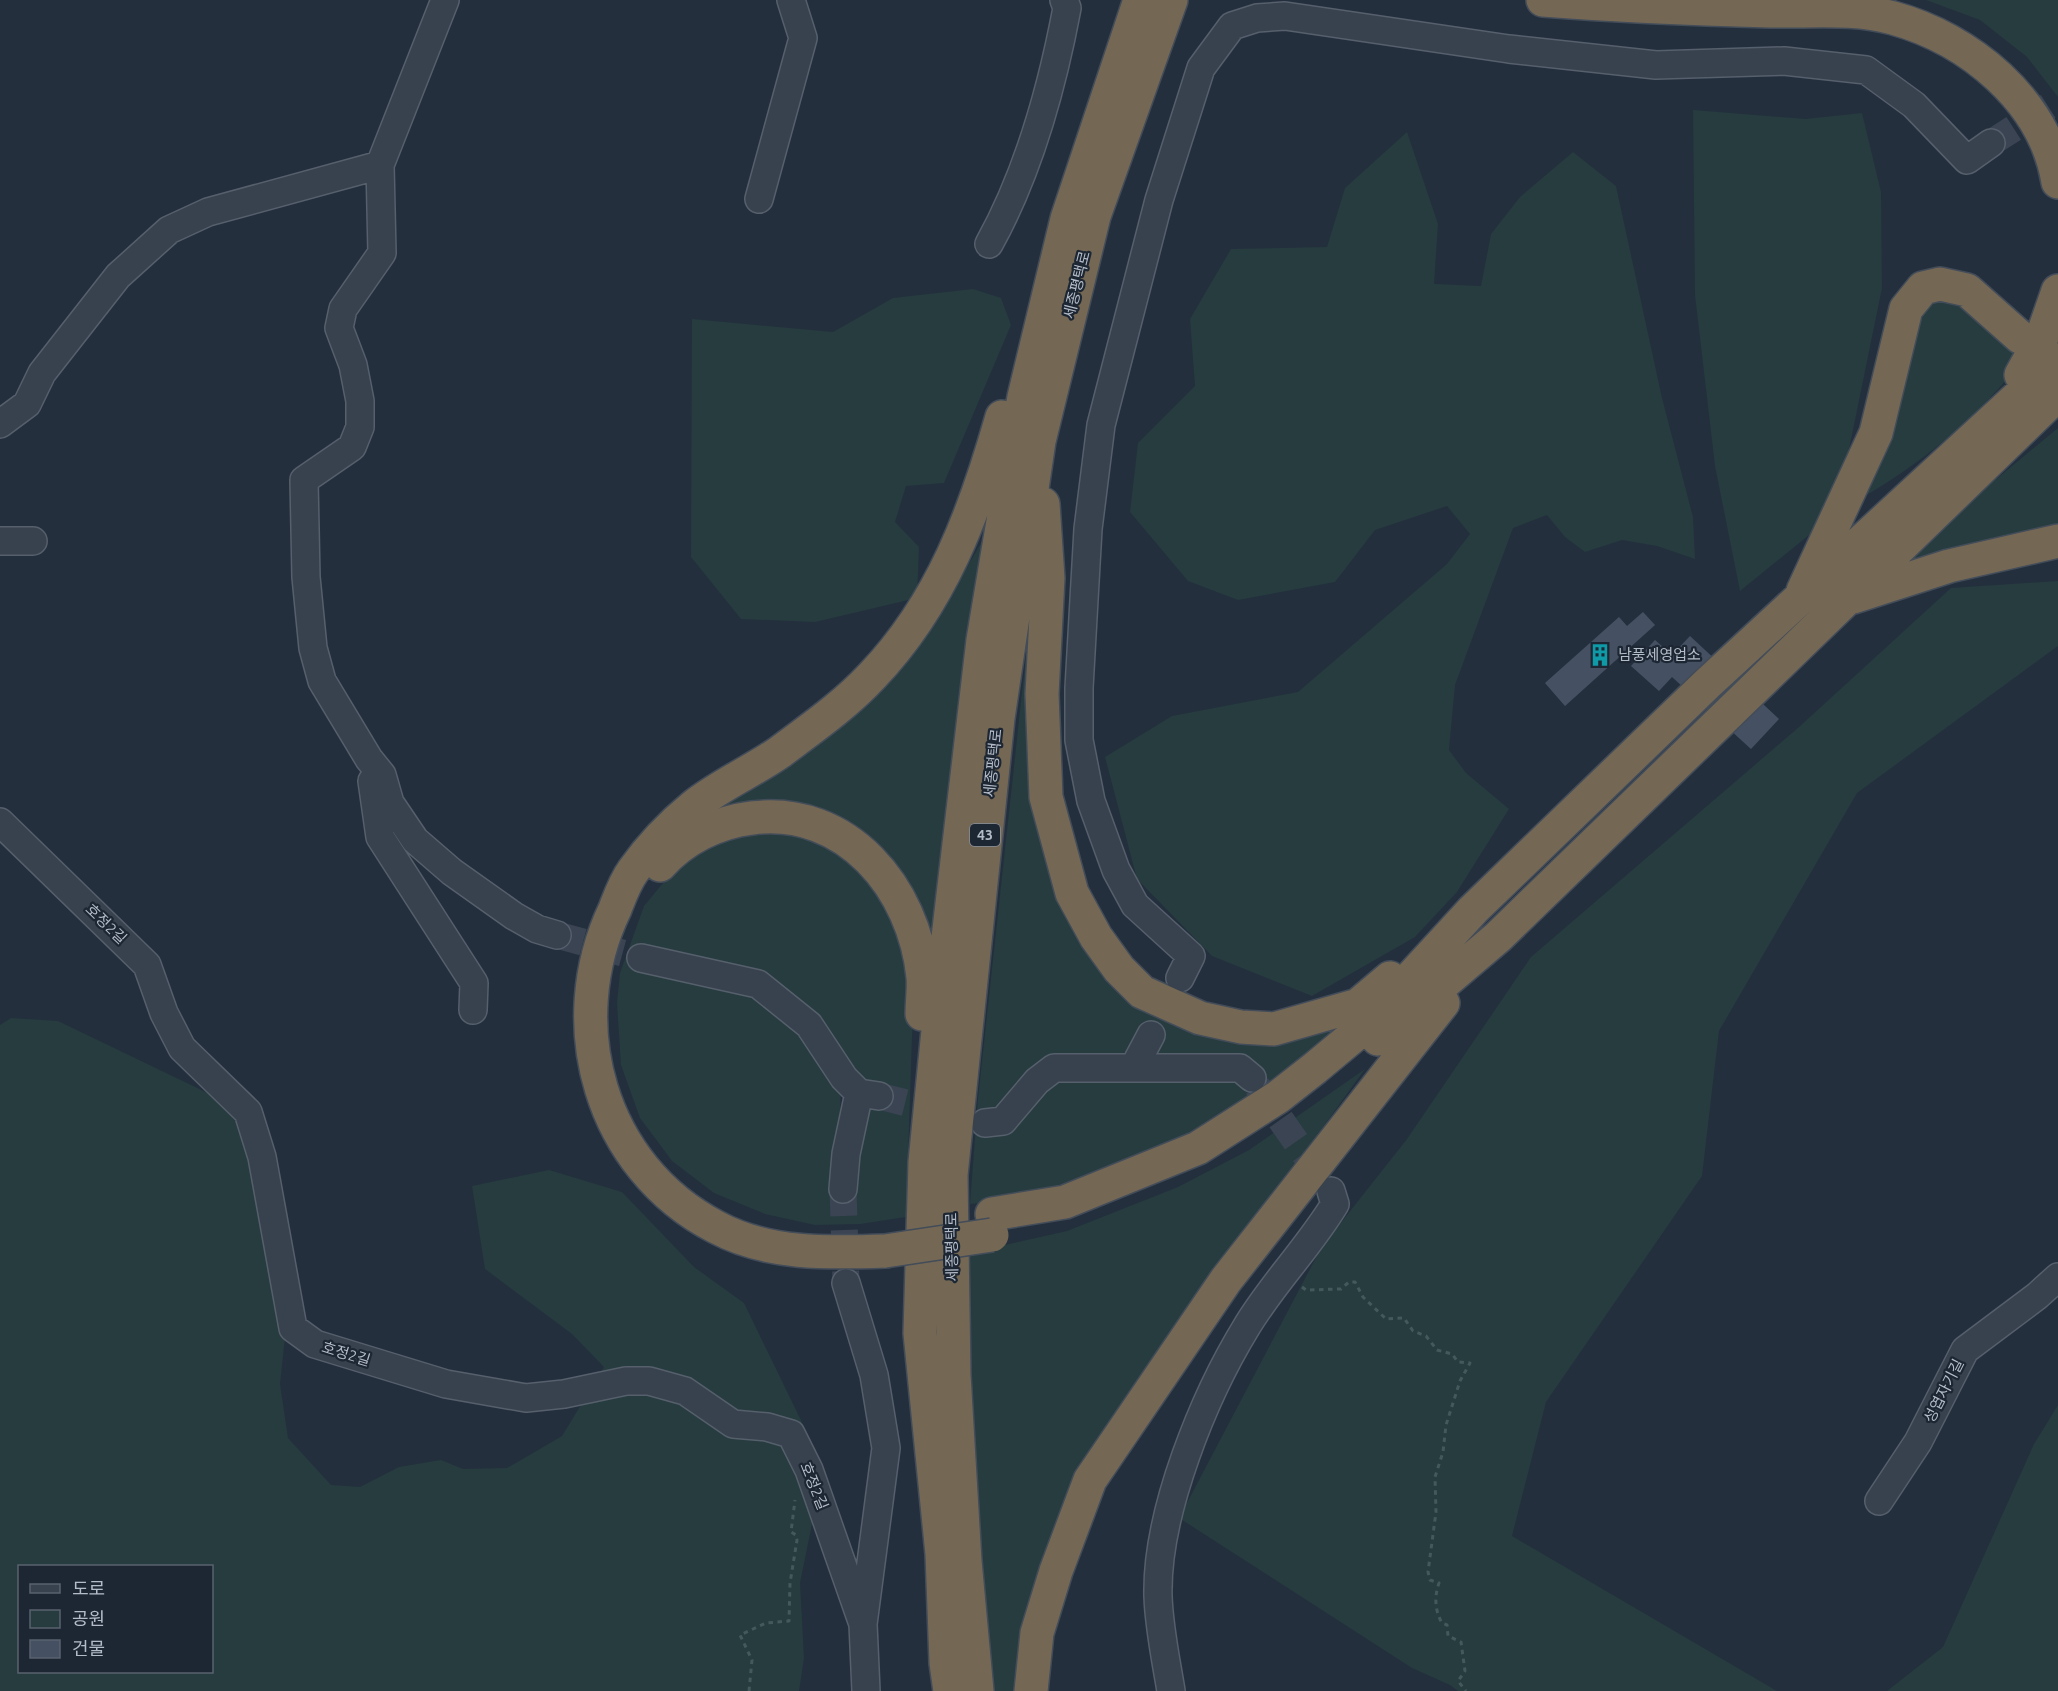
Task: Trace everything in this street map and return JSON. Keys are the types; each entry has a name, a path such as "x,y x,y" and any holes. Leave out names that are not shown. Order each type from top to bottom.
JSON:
{"highway":[{"name":"세종평택로","path":"950,1691 946,1663 942,1554 920,1333 925,1162 943,980 982,640 1024,397 1067,219 1140,0"},
{"name":"세종평택로","path":"977,1691 965,1561 954,1375 951,1175 998,718 1039,441 1094,216 1171,0"},
{"path":"1544,0 1626,7 1868,13 1903,21 1963,48 2001,79 2021,101 2037,127 2048,150 2058,182"},
{"path":"1067,219 1027,333 982,489 953,559 919,618 873,676 827,717 760,766 696,805 662,836 632,873 604,930 590,984 589,1029 600,1084 613,1124 640,1164 671,1197 718,1228 757,1243 826,1252 886,1240 992,1225 1068,1220 1157,1184 1228,1151 1288,1111 1498,937 2053,402"},
{"path":"1797,603 1876,433 1906,309 1923,288 1940,284 1967,290 2020,337"},
{"path":"1985,428 2015,385 2042,337 2058,291"},
{"path":"992,1225 1065,1202 1129,1178 1198,1148 1268,1103 1369,1023 1473,910 1707,684 2058,360"},
{"path":"1039,441 1048,578 1042,694 1046,797 1072,894 1096,937 1119,969 1142,992 1200,1018 1241,1027 1274,1029 1358,1005 1473,910"},
{"path":"1846,600 1950,566 2058,541"},
{"path":"886,1240 850,1235 804,1233 748,1221 718,1209 689,1190 660,1163 641,1138 627,1113 608,1054 606,982 625,916 644,884 674,850 703,832 730,822 771,815 798,818 831,830 857,847 880,869 898,897 914,940 923,977 921,1041 925,1162"},
{"path":"1031,1691 1037,1633 1056,1571 1090,1480 1226,1280 1396,1061 1498,937"}],"street":[{"path":"445,0 380,165 382,253 343,309 339,328 353,366 360,401 360,427 352,447 304,480 306,566 313,648 322,681 369,759 382,775 390,803 415,840 452,872 514,916 537,929 557,935"},
{"path":"759,199 803,38 791,0"},
{"path":"989,244 1011,205 1057,61 1067,8 1064,0"},
{"path":"1180,978 1191,956 1135,905 1116,870 1103,836 1091,801 1079,740 1079,688 1088,529 1101,425 1159,200 1201,68 1232,26 1257,18 1286,16 1509,49 1656,65 1784,61 1866,70 1914,105 1967,160 1991,143"},
{"path":"0,424 27,404 42,373 118,276 169,230 218,209 380,165"},
{"path":"0,541 33,542"},
{"path":"369,759 380,837 474,983 472,1010"},
{"name":"호정2길","path":"0,822 147,964 164,1013 182,1048 248,1112 262,1157 293,1328 315,1344 446,1384 526,1398 564,1394 626,1381 649,1381 685,1391 733,1424 767,1427 790,1434 809,1470 863,1624"},
{"path":"641,958 758,984 809,1025 844,1078 869,1094 846,1154 843,1189"},
{"path":"1134,1068 1151,1035"},
{"path":"985,1123 1003,1121 1037,1081 1054,1068 1240,1068 1252,1078"},
{"path":"1171,1691 1158,1597 1159,1562 1166,1522 1210,1396 1247,1326 1285,1273 1316,1236 1335,1204 1330,1191"},
{"name":"성엽자기길","path":"1879,1501 1918,1442 1965,1350 2037,1296 2058,1277"},
{"path":"846,1283 874,1375 885,1448 863,1624 866,1691"}],"path":[{"path":"1285,1273 1306,1290 1341,1289 1345,1288 1349,1282 1355,1282 1363,1297 1388,1321 1404,1318 1413,1330 1426,1336 1437,1350 1452,1354 1458,1362 1470,1363 1460,1381 1435,1477 1436,1512 1428,1572 1430,1580 1439,1583 1435,1593 1437,1614 1442,1623 1448,1625 1448,1636 1461,1642 1465,1671 1458,1681 1466,1691"},
{"path":"749,1691 752,1659 740,1635 756,1626 789,1621 790,1583 797,1540 796,1535 791,1532 795,1497 820,1501"}],"green space":[{"path":"1926,0 2058,0 2058,97 2027,57 1980,20"},
{"path":"1693,110 1805,119 1862,113 1881,192 1882,288 1836,513 1740,591 1715,466 1695,295"},
{"path":"1407,132 1438,224 1434,284 1481,286 1491,234 1520,197 1573,152 1616,186 1662,398 1693,517 1695,559 1657,546 1622,540 1585,552 1565,537 1547,515 1513,528 1455,685 1449,750 1466,773 1509,809 1457,892 1415,937 1312,996 1212,956 1137,879 1105,757 1172,716 1298,692 1447,564 1470,534 1447,506 1375,530 1335,582 1238,600 1188,581 1130,512 1138,443 1195,386 1190,319 1231,249 1327,247 1345,188"},
{"path":"973,289 1001,298 1011,325 944,483 906,486 895,522 919,547 917,598 815,622 741,619 691,557 692,319 833,332 893,298"},
{"path":"1958,297 2028,352 1991,397 1948,437 1902,472 1853,503 1921,303"},
{"path":"2058,428 2058,529 1979,542 1902,563 1971,500"},
{"path":"985,536 933,952 870,840 705,819 802,753 907,657 936,621"},
{"path":"2058,581 2058,646 1857,793 1719,1031 1702,1176 1546,1402 1512,1536 1777,1691 1458,1691 1412,1668 1179,1518 1321,1248 1407,1139 1531,957 1799,727 1951,588"},
{"path":"1034,582 1036,777 1040,827 1048,860 1060,892 1075,923 1093,951 1115,977 1140,999 1169,1017 1201,1030 1238,1037 1257,1037 1297,1035 1354,1027 1280,1084 1234,1112 1121,1171 1010,1200 970,1204 978,1098","holes":["1144,1032 1160,1040 1153,1045 1154,1053 1161,1059 1237,1061 1249,1066 1258,1076 1243,1086 1226,1074 1056,1077 1040,1085 1005,1127 998,1130 986,1129 987,1114 1005,1109 1029,1079 1044,1066 1070,1058 1121,1054 1134,1045"]},
{"path":"773,825 842,847 890,899 914,978 906,1217 860,1224 815,1225 765,1214 714,1193 672,1161 640,1118 621,1065 617,1003 620,973 644,906 686,855 716,836","holes":["645,971 764,976 855,1081 845,1185 829,1185 840,1112 841,1086 794,1021 754,991 730,992"]},
{"path":"11,1018 58,1021 216,1097 266,1143 293,1264 280,1384 288,1438 331,1485 360,1487 399,1467 441,1460 463,1469 507,1468 562,1436 604,1367 572,1334 485,1269 472,1186 549,1170 622,1192 694,1267 744,1303 812,1443 821,1480 800,1583 804,1658 799,1691 0,1691 0,1025"},
{"path":"1365,1069 1121,1407 1017,1691 988,1691 969,1423 970,1253 1067,1231 1178,1187 1249,1150"},
{"path":"2058,1405 2058,1691 1887,1691 1943,1647 2034,1444"}],"building":[{"name":"남풍세영업소","path":"1643,612 1655,625 1565,706 1545,683 1619,617 1627,626"},
{"path":"1690,636 1779,719 1751,749 1672,677 1659,691 1631,666 1655,640 1672,655"}],"tunnel":[{"path":"1991,143 2058,100"},
{"path":"557,935 641,958"},
{"path":"1257,1086 1325,1183"},
{"path":"879,1096 951,1114"},
{"path":"843,1189 846,1283"}],"place":[{"name":"남풍세영업소","path":"1600,655"}]}
